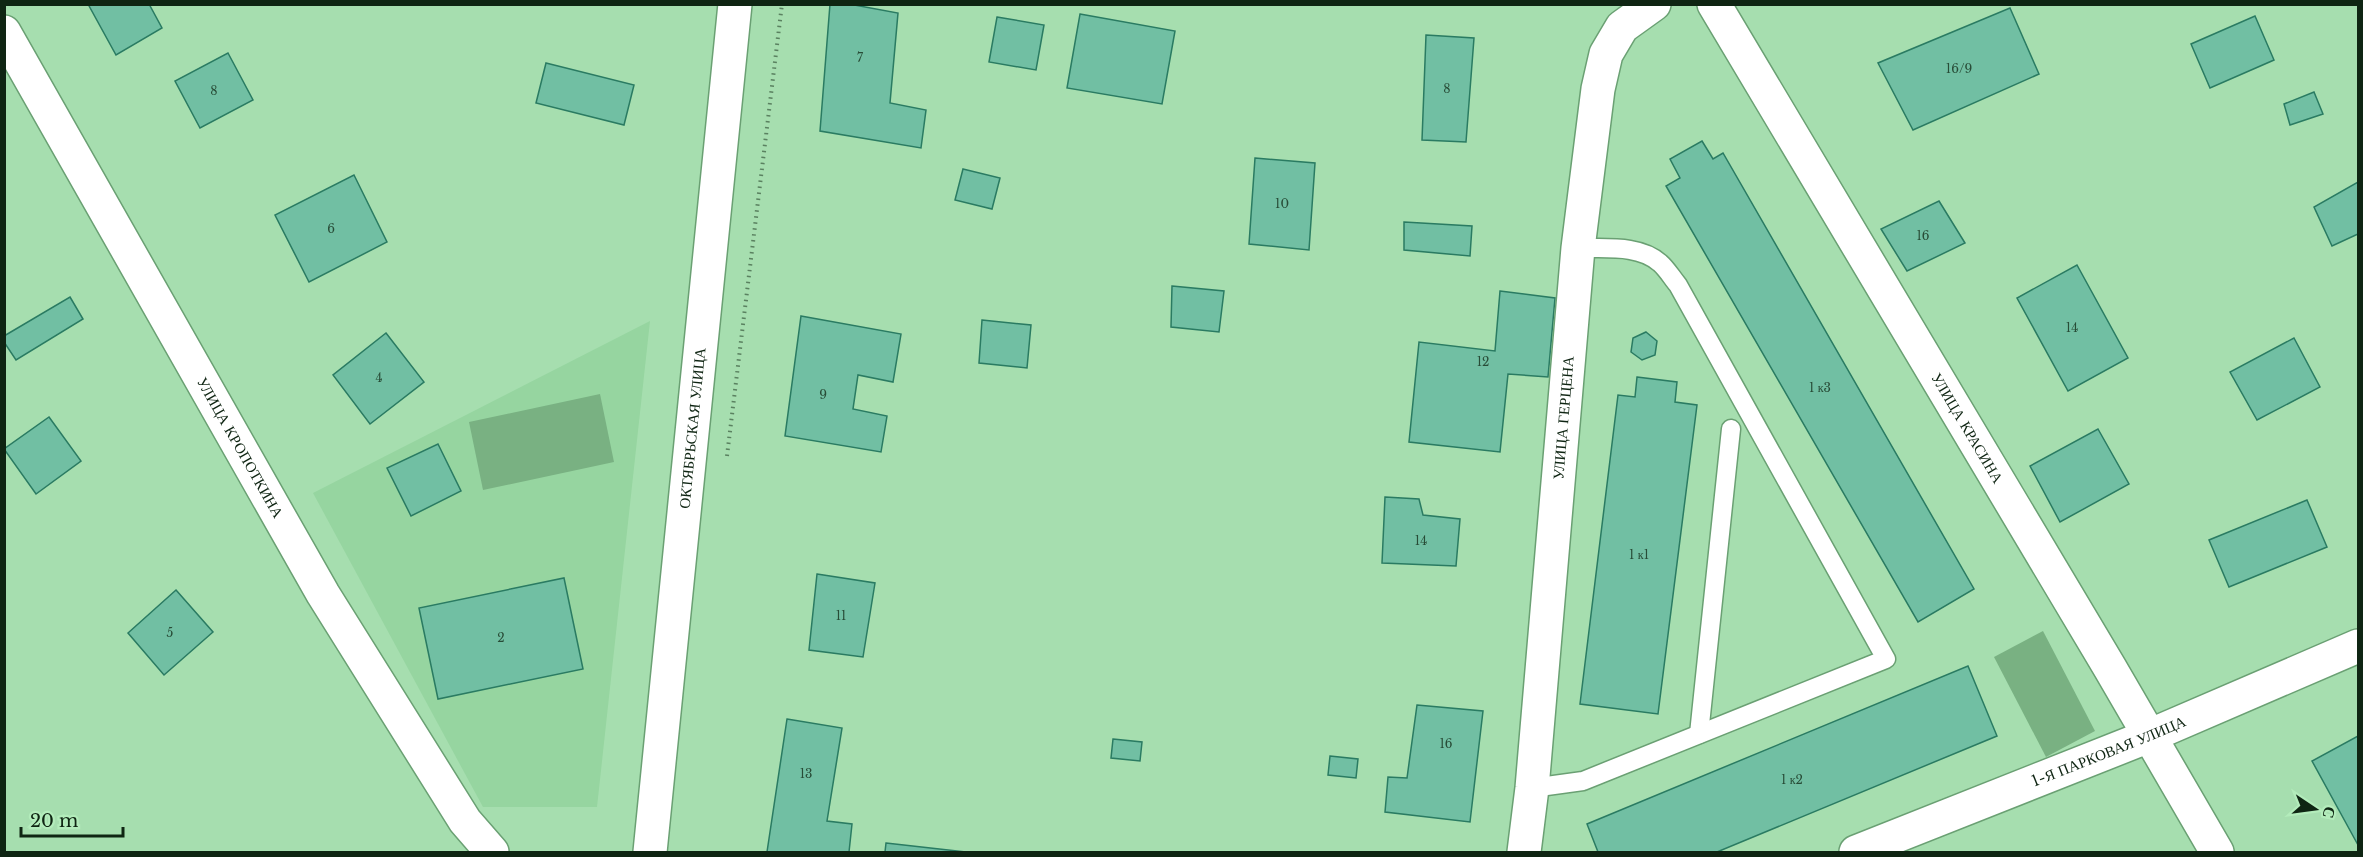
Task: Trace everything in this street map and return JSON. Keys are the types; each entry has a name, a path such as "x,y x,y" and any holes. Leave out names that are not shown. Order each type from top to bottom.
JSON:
{"street":[{"name":"ОКТЯБРЬСКАЯ УЛИЦА","path":"650,852 735,4"},
{"name":"УЛИЦА ГЕРЦЕНА","path":"1524,852 1532,788 1578,248 1598,89 1606,54 1622,27 1654,4"},
{"name":"УЛИЦА КРАСИНА","path":"1714,4 2217,852"},
{"name":"УЛИЦА КРОПОТКИНА","path":"4,32 323,594 465,821 492,852"},
{"name":"1-Я ПАРКОВАЯ УЛИЦА","path":"1856,852 2149,736 2358,646"}],"lane":[{"path":"1532,788 1583,781 1886,659 1678,285 1660,263 1644,252 1625,249 1578,248"},
{"path":"1699,734 1731,429"}],"path":[{"path":"726,464 782,4"}],"shaded area":[{"path":"650,321 597,807 483,807 313,493"},
{"path":"600,394 614,462 483,490 469,422"},
{"path":"2043,631 2095,731 2046,757 1994,657"}],"building":[{"path":"88,4 149,4 162,28 116,55"},
{"path":"830,4 849,4 898,13 890,103 926,110 921,148 820,131"},
{"path":"2010,8 2039,74 1913,130 1878,63"},
{"path":"1080,14 1175,31 1162,104 1067,88"},
{"path":"2255,16 2274,60 2210,88 2191,44"},
{"path":"997,17 1044,25 1036,70 989,62"},
{"path":"1426,35 1474,38 1466,142 1422,140"},
{"path":"228,53 253,100 200,128 175,81"},
{"path":"546,63 634,85 624,125 536,103"},
{"path":"2314,92 2323,114 2290,125 2284,104"},
{"path":"1702,141 1713,159 1723,153 1974,589 1918,622 1666,186 1680,178 1670,159"},
{"path":"1255,158 1315,163 1309,250 1249,244"},
{"path":"963,169 1000,178 992,209 955,200"},
{"path":"354,175 387,242 309,282 275,215"},
{"path":"2358,182 2358,234 2332,246 2314,207"},
{"path":"1939,201 1965,243 1907,271 1881,229"},
{"path":"1404,222 1472,226 1470,256 1404,250"},
{"path":"2077,265 2128,358 2068,391 2017,298"},
{"path":"1172,286 1224,291 1219,332 1171,327"},
{"path":"1500,291 1555,298 1548,377 1508,374 1500,452 1409,442 1419,342 1495,351"},
{"path":"70,297 83,319 16,360 4,342 4,336"},
{"path":"801,316 901,334 893,382 858,375 853,409 887,416 881,452 785,436"},
{"path":"982,320 1031,325 1027,368 979,363"},
{"path":"1646,332 1657,341 1655,355 1642,360 1631,352 1633,338"},
{"path":"386,333 424,382 370,424 333,375"},
{"path":"2294,338 2320,387 2257,420 2230,372"},
{"path":"1637,377 1677,382 1675,402 1697,405 1658,714 1580,704 1618,395 1635,397"},
{"path":"49,417 81,461 36,494 4,449"},
{"path":"2098,429 2129,484 2060,522 2030,466"},
{"path":"438,444 461,491 411,516 387,468"},
{"path":"1385,497 1419,499 1423,515 1460,519 1456,566 1382,563"},
{"path":"2307,500 2327,547 2229,587 2209,540"},
{"path":"817,574 875,583 863,657 809,650"},
{"path":"564,578 583,669 438,699 419,608"},
{"path":"176,590 213,632 164,675 128,633"},
{"path":"1968,666 1997,736 1717,852 1598,852 1587,824"},
{"path":"1417,705 1483,711 1470,822 1385,812 1388,777 1407,778"},
{"path":"787,719 842,728 827,821 852,824 849,852 767,852"},
{"path":"2358,736 2358,845 2312,761"},
{"path":"1113,739 1142,742 1140,761 1111,758"},
{"path":"1330,756 1358,759 1356,778 1328,775"},
{"path":"886,843 966,852 885,852"}]}
